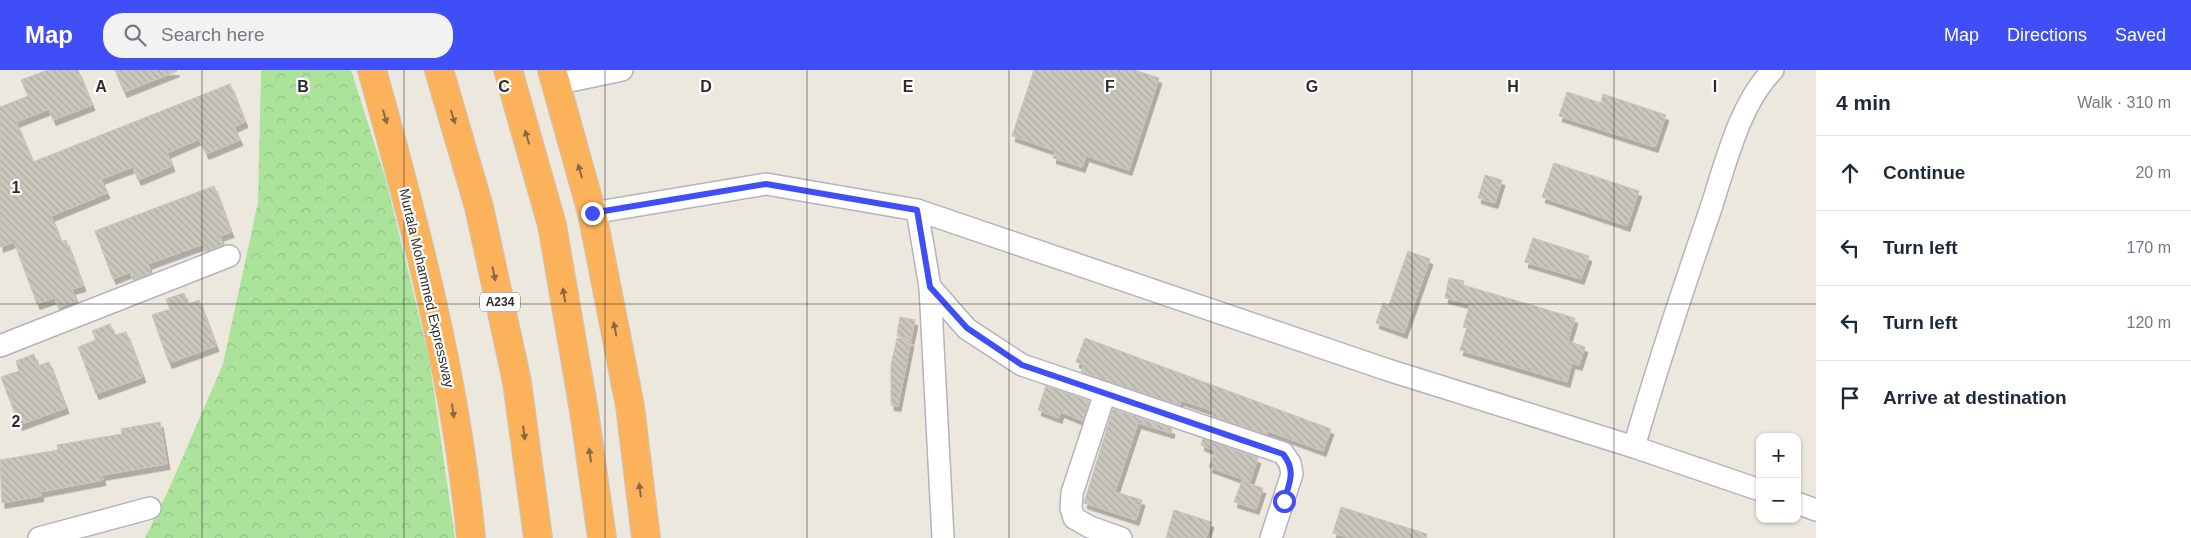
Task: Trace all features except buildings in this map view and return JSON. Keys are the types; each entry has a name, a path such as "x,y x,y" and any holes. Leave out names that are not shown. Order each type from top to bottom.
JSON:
{"highway":[{"name":"Murtala Mohammed Expressway","path":"372,70 410,204 445,354 471,538"},
{"name":"A234","path":"439,70 479,207 513,363 538,538"},
{"path":"508,70 552,225 584,411 602,538"},
{"path":"554,77 592,213 630,406 646,538"}],"street":[{"path":"554,77 622,70"},
{"path":"1634,447 1663,346 1733,141 1759,84 1773,70"},
{"path":"592,213 766,184 917,210 1388,370 1634,447 1756,489"},
{"path":"917,210 930,287 943,538"},
{"path":"0,346 230,256"},
{"path":"930,287 967,328 1022,365 1283,454 1290,463 1292,474 1271,538"},
{"path":"1105,393 1072,493 1071,508 1074,518 1090,527 1121,538"},
{"path":"1801,504 1816,510"},
{"path":"39,538 150,508"}],"green space":[{"path":"261,70 351,70 386,180 429,357 455,538 145,538 168,491 223,364 258,202"}],"route":[{"path":"592,213 766,184 917,210 930,287 967,328 1022,365 1283,454 1290,463 1292,474 1284,501"}]}
